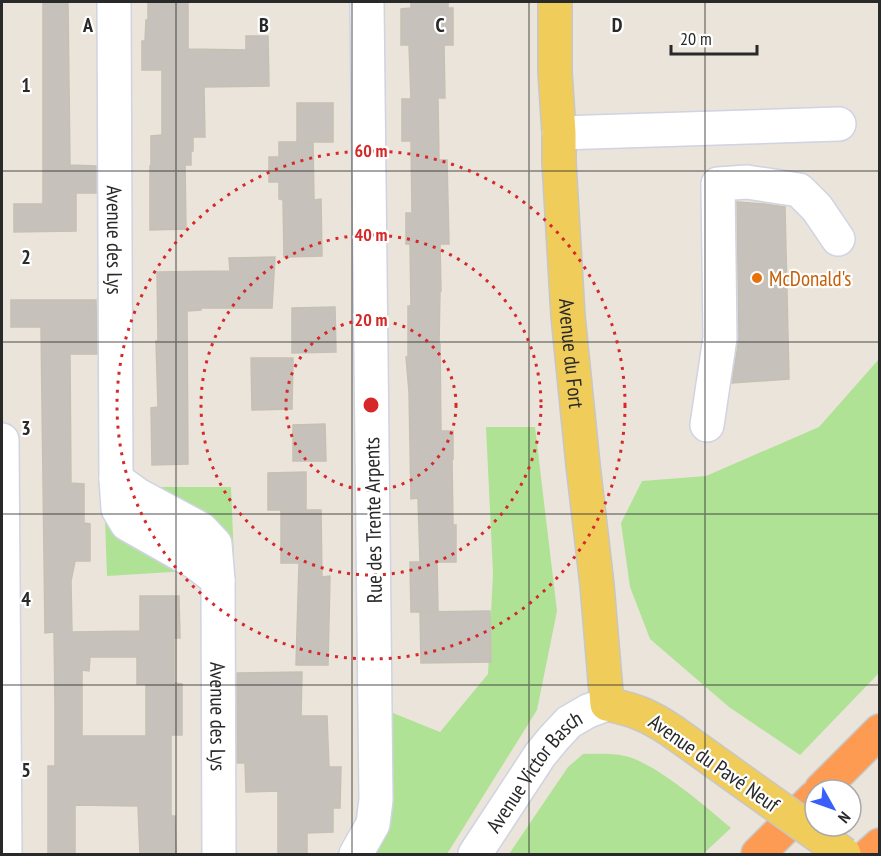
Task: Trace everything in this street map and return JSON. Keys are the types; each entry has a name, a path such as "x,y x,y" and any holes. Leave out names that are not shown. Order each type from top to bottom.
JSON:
{"highway":[{"path":"833,778 879,731"},
{"path":"758,855 803,808"},
{"path":"870,855 879,845"}],"main road":[{"name":"Avenue du Fort","path":"555,2 555,72 568,316 597,585 607,705"},
{"name":"Avenue du Pavé Neuf","path":"607,705 642,713 657,721 844,855"}],"street":[{"name":"Avenue des Lys","path":"114,2 116,479 138,495 201,529 215,544 218,580 219,855"},
{"name":"Rue des Trente Arpents","path":"356,855 373,824 376,800 367,2"},
{"path":"559,133 839,124"},
{"path":"707,426 720,338 718,184 747,182 799,190 817,208 838,239"},
{"path":"2,440 5,855"},
{"name":"Avenue Victor Basch","path":"475,855 540,755 554,738 569,722 588,711 607,705"}],"green space":[{"path":"879,359 879,673 800,755 729,707 650,639 630,587 621,523 642,481 706,476 819,427"},
{"path":"486,427 535,427 557,611 537,710 447,854 373,854 390,823 393,713 440,732 488,674 493,573"},
{"path":"150,487 231,487 234,559 220,533"},
{"path":"105,520 118,538 133,548 188,571 107,576"},
{"path":"583,754 615,754 637,760 651,767 666,776 731,828 703,854 509,854 568,767"}],"building":[{"path":"43,2 68,2 70,165 96,166 96,193 76,193 76,231 14,232 14,204 43,204"},
{"path":"148,2 188,2 188,49 246,50 246,36 268,36 269,86 204,87 205,137 193,137 191,165 185,165 186,229 150,230 151,136 162,135 162,70 142,70 142,41 145,41"},
{"path":"411,2 448,2 448,8 453,8 453,45 444,45 445,98 438,98 439,160 447,160 449,244 440,244 439,344 441,431 453,431 453,525 456,525 456,562 437,562 438,611 411,612 410,562 420,562 418,498 411,499 406,357 408,357 408,306 411,306 410,244 406,244 406,213 412,213 411,141 402,141 402,99 411,99 409,45 401,45 401,9 411,8"},
{"path":"297,103 333,103 333,142 297,142"},
{"path":"279,142 313,142 314,200 321,199 322,256 284,257 283,200 279,199 279,182 269,182 269,157 279,157"},
{"name":"McDonald's","path":"737,202 785,207 789,379 732,383 739,338"},
{"path":"275,257 272,308 201,308 201,310 187,311 188,464 152,465 151,408 158,407 157,272 230,271 229,258"},
{"path":"11,300 96,300 97,354 70,354 71,483 84,484 84,523 90,524 90,561 75,561 71,581 72,632 140,631 140,596 179,596 180,638 174,638 174,683 182,684 182,735 171,735 171,816 175,816 176,855 140,855 138,806 75,805 75,855 48,855 48,766 55,766 55,705 54,632 45,633 41,327 11,327","holes":["90,657 137,657 137,684 146,684 146,736 82,736 82,670 89,671"]},
{"path":"335,307 336,352 292,353 292,308"},
{"path":"251,358 293,358 292,409 252,410"},
{"path":"325,424 326,461 293,461 293,425"},
{"path":"306,472 306,510 321,510 322,577 330,576 328,665 296,665 299,563 281,563 281,510 268,510 268,473"},
{"path":"490,611 491,662 421,663 420,612"},
{"path":"302,672 301,716 327,716 329,767 341,767 340,808 333,808 333,832 307,833 307,855 278,855 278,791 246,792 245,763 237,763 237,673"}],"place":[{"name":"McDonald's","path":"757,278"}]}
